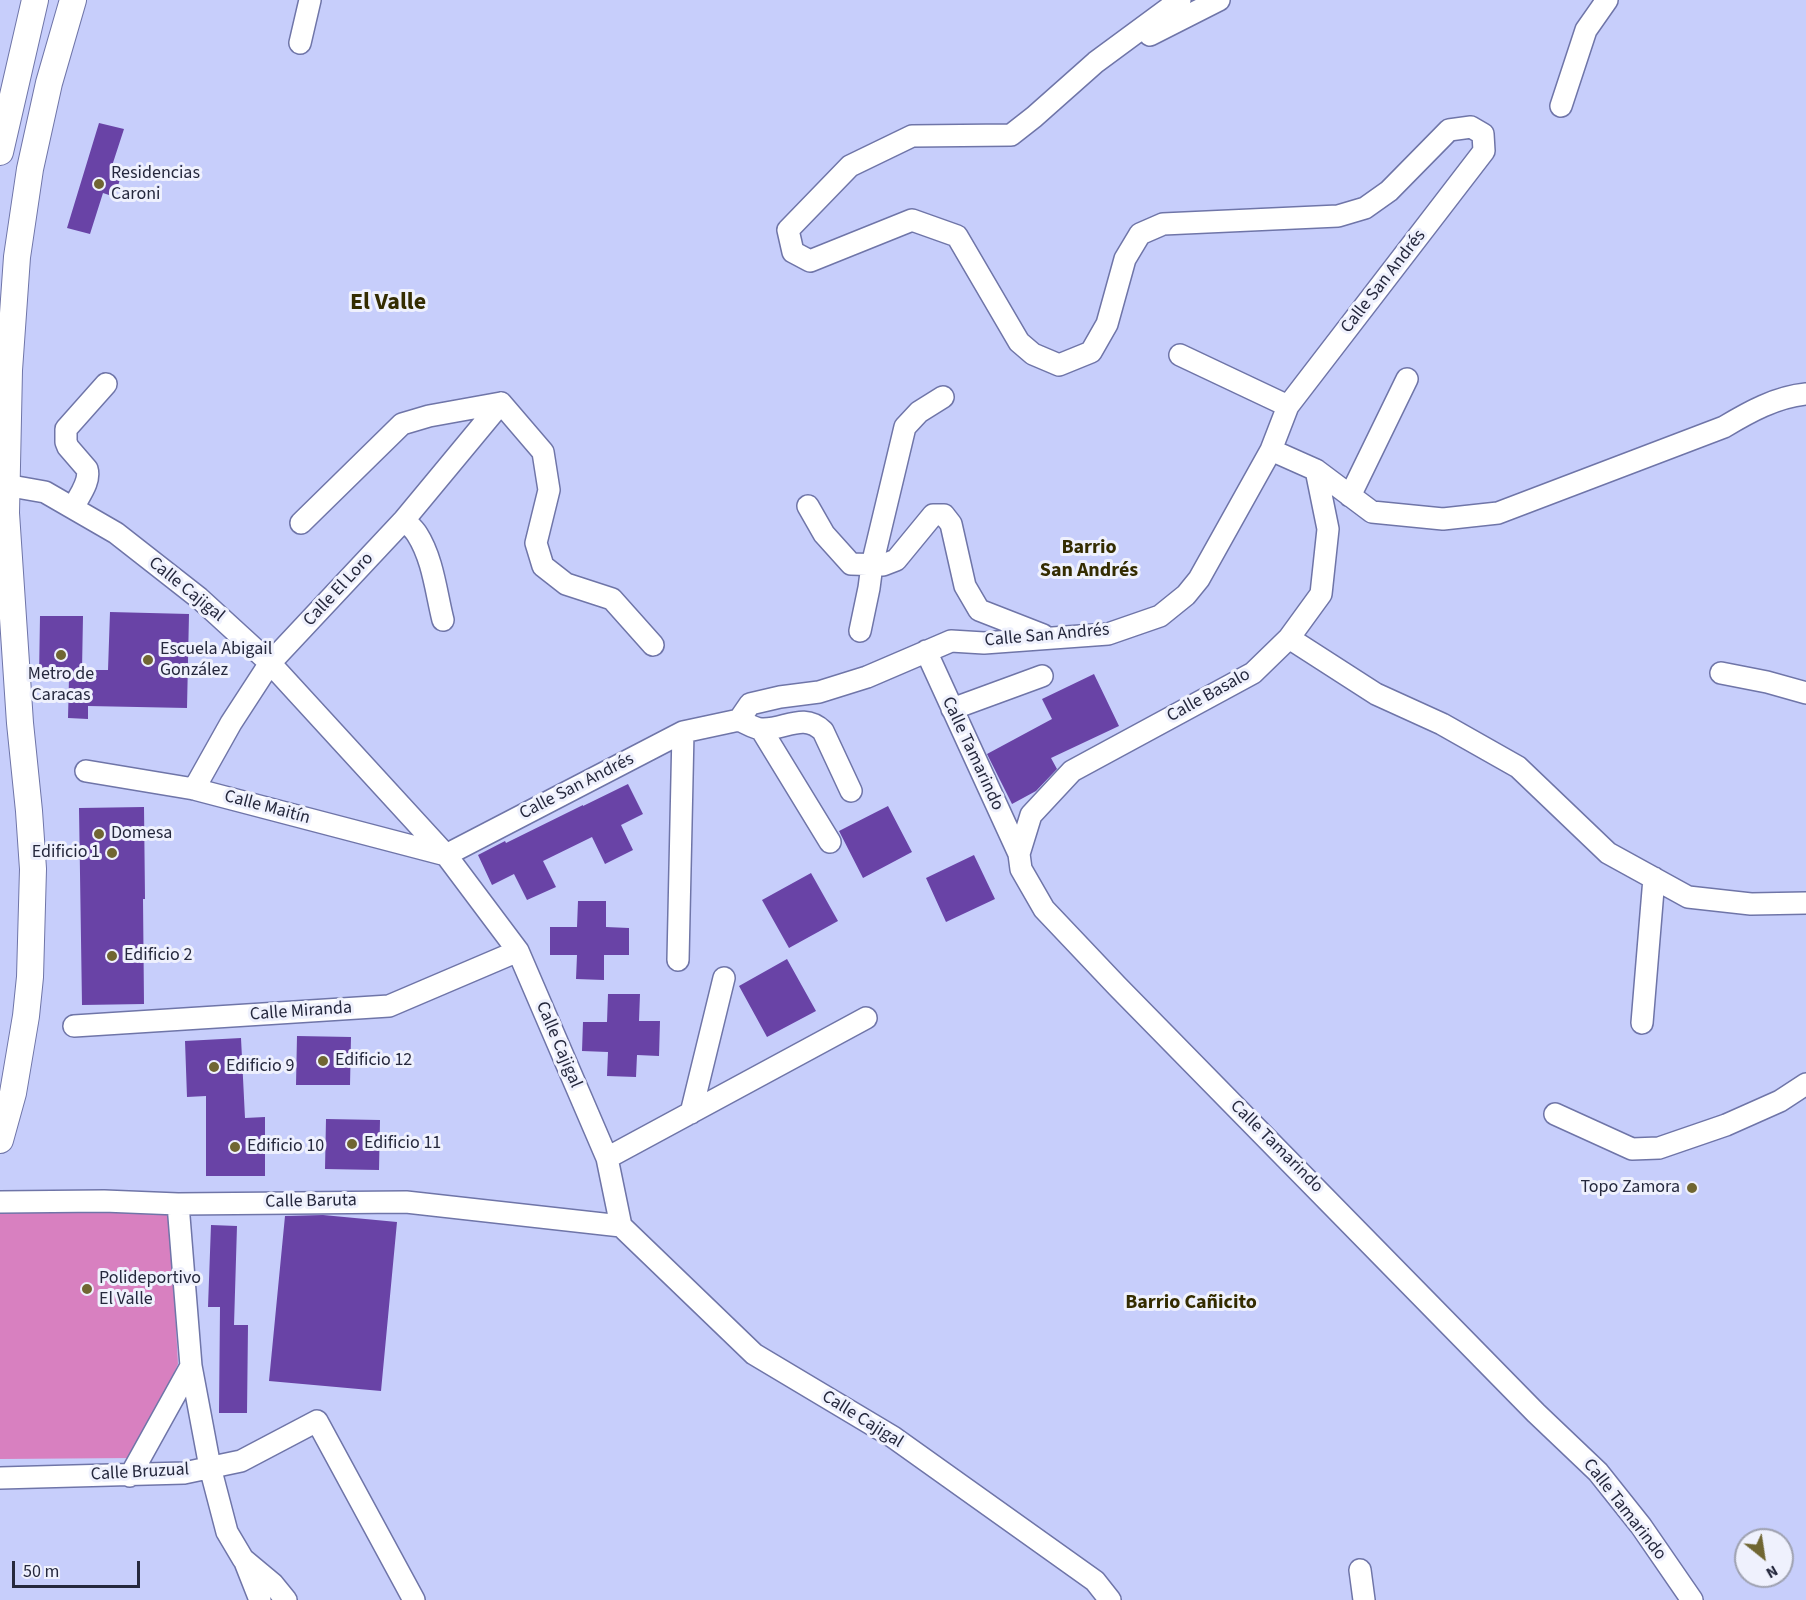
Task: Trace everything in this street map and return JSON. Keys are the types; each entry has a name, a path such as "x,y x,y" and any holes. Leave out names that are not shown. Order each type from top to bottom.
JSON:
{"main road":[{"path":"0,152 35,0"},
{"path":"0,1140 14,1093 26,1016 30,977 33,869 17,690 3,484 9,370 17,257 32,159 49,83 73,0"}],"street":[{"path":"300,43 310,0"},
{"path":"1096,62 1180,0"},
{"path":"1096,62 1219,0"},
{"path":"1561,106 1586,30 1607,0"},
{"name":"Calle San Andrés","path":"446,855 683,732 740,720 750,704 819,692 867,677 951,641 984,643 1108,634 1160,616 1186,594 1199,579 1271,450 1288,406 1484,151 1483,134 1472,127 1449,130 1389,191 1365,208 1338,216 1163,224 1140,234 1125,260 1107,324 1091,352 1059,365 1033,354 1019,342 957,237 912,220 810,261 794,252 788,230 850,166 912,136 1011,135 1096,62"},
{"path":"1180,355 1288,406"},
{"path":"1350,496 1407,379"},
{"path":"73,508 89,474 66,442 66,429 106,384"},
{"path":"1271,450 1316,470 1372,512 1443,519 1498,513 1724,427 1771,402 1806,394"},
{"path":"860,631 872,565 905,427 919,412 943,397"},
{"path":"301,523 402,424 429,416 501,403 543,452 549,490 536,543 543,566 566,584 612,599 653,645"},
{"name":"Calle El Loro","path":"194,789 231,723 270,663 405,520 501,403"},
{"name":"Calle Basalo","path":"1018,854 1031,815 1072,771 1253,673 1289,638 1321,594 1328,529 1316,470"},
{"name":"Calle Cajigal","path":"3,484 45,492 73,508 116,534 199,597 270,663 446,855 518,951 606,1158 621,1226 754,1354 893,1437 1095,1581 1110,1600"},
{"path":"808,506 824,534 851,564 883,565 896,560 933,515 944,515 951,524 964,586 979,610 1049,637"},
{"path":"405,520 417,532 427,556 442,620"},
{"path":"1289,638 1376,694 1442,724 1518,767 1608,853 1688,897 1751,904 1806,903"},
{"name":"Calle Tamarindo","path":"926,651 1018,854 1021,869 1044,909 1536,1413 1598,1472 1641,1526 1692,1600"},
{"path":"1720,673 1767,682 1806,693"},
{"path":"952,709 1042,676"},
{"path":"740,720 761,729 807,721 816,724 823,731 851,790"},
{"path":"761,729 830,842"},
{"path":"678,960 683,732"},
{"name":"Calle Maitín","path":"86,771 194,789 446,855"},
{"path":"1642,1023 1654,878"},
{"name":"Calle Miranda","path":"74,1026 389,1006 518,951"},
{"path":"691,1113 724,978"},
{"path":"606,1158 866,1018"},
{"path":"1555,1114 1632,1149 1659,1148 1726,1125 1780,1101 1806,1084"},
{"name":"Calle Baruta","path":"0,1202 104,1201 178,1204 406,1202 621,1226"},
{"path":"178,1204 191,1366 210,1467 227,1532 243,1559 260,1600"},
{"path":"130,1476 191,1366"},
{"name":"Calle Bruzual","path":"0,1478 184,1473 241,1461 317,1421 414,1600"},
{"path":"243,1559 273,1584 286,1600"},
{"path":"1360,1570 1364,1600"}],"shaded area":[{"name":"Polideportivo El Valle","path":"0,1207 170,1214 178,1364 136,1458 0,1459"}],"building":[{"name":"Residencias Caroni","path":"99,123 124,129 110,172 121,175 115,197 103,193 90,234 67,228"},
{"name":"Escuela Abigail González","path":"110,612 189,614 187,708 88,706 88,719 68,718 69,678 39,678 40,616 83,616 82,670 108,670"},
{"path":"1094,674 1119,726 1051,758 1057,769 1036,791 1012,804 987,754 1052,719 1042,699"},
{"path":"628,784 643,814 621,825 633,850 605,864 592,837 543,861 556,887 527,900 514,874 492,885 478,855"},
{"path":"888,806 912,852 863,878 839,831"},
{"path":"144,807 144,1004 82,1005 79,808"},
{"path":"974,855 995,899 946,922 926,878"},
{"path":"811,873 838,921 789,948 762,900"},
{"path":"578,901 606,901 606,927 629,928 629,955 604,955 604,980 576,979 577,955 550,955 550,927 577,927"},
{"path":"787,959 816,1011 767,1037 739,986"},
{"path":"608,994 640,994 639,1021 660,1021 659,1056 637,1055 636,1077 607,1076 608,1052 582,1051 583,1022 607,1022"},
{"name":"Edificio 12","path":"297,1036 351,1037 350,1085 296,1085"},
{"path":"241,1038 245,1118 265,1117 265,1176 206,1176 206,1096 187,1097 185,1041"},
{"name":"Edificio 11","path":"326,1119 380,1120 379,1170 325,1169"},
{"path":"323,1215 397,1222 381,1391 269,1381 285,1216"},
{"path":"211,1225 237,1226 234,1325 248,1325 247,1413 219,1413 220,1307 208,1307"}],"place":[{"name":"Residencias Caroni","path":"99,184"},
{"name":"Metro de Caracas","path":"61,655"},
{"name":"Escuela Abigail González","path":"148,660"},
{"name":"Domesa","path":"99,834"},
{"name":"Edificio 1","path":"112,853"},
{"name":"Edificio 2","path":"112,956"},
{"name":"Edificio 12","path":"323,1061"},
{"name":"Edificio 9","path":"214,1067"},
{"name":"Edificio 11","path":"352,1144"},
{"name":"Edificio 10","path":"235,1147"},
{"name":"Topo Zamora","path":"1692,1188"},
{"name":"Polideportivo El Valle","path":"87,1289"}],"district":[{"name":"El Valle","path":"388,304"},
{"name":"Barrio San Andrés","path":"1089,560"},
{"name":"Barrio Cañicito","path":"1191,1304"}]}
